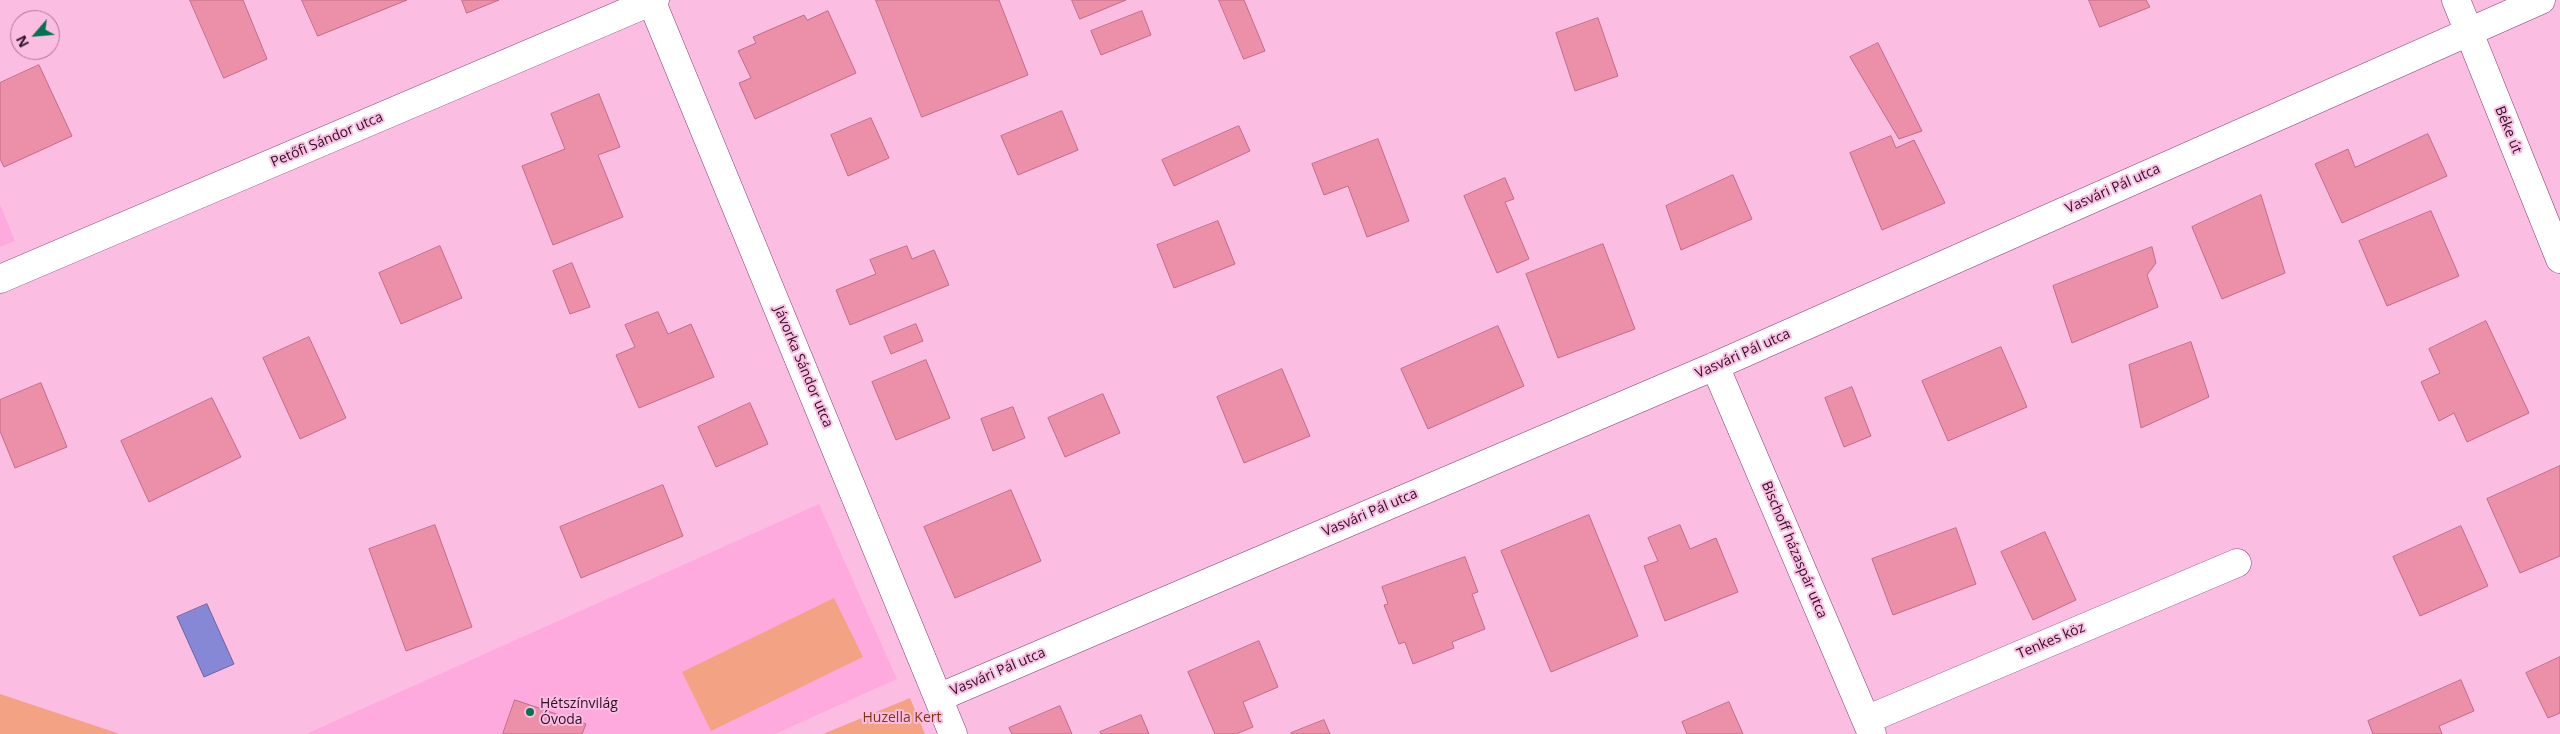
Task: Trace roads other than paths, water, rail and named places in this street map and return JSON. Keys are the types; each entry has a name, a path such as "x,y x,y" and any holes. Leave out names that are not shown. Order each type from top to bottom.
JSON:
{"street":[{"name":"Petőfi Sándor utca","path":"0,280 652,0"},
{"name":"Jávorka Sándor utca","path":"652,0 940,697 953,734"},
{"name":"Béke út","path":"2456,0 2560,259"},
{"name":"Vasvári Pál utca","path":"940,697 1715,366 2541,0"},
{"name":"Bischoff házaspár utca","path":"1715,366 1869,727"},
{"name":"Tenkes köz","path":"1869,727 2237,563"}],"water":[{"path":"207,604 234,664 204,677 177,617"}],"place":[{"name":"Hétszínvilág Óvoda","path":"530,712"}],"park label":[{"name":"Huzella Kert","path":"902,718"}]}
